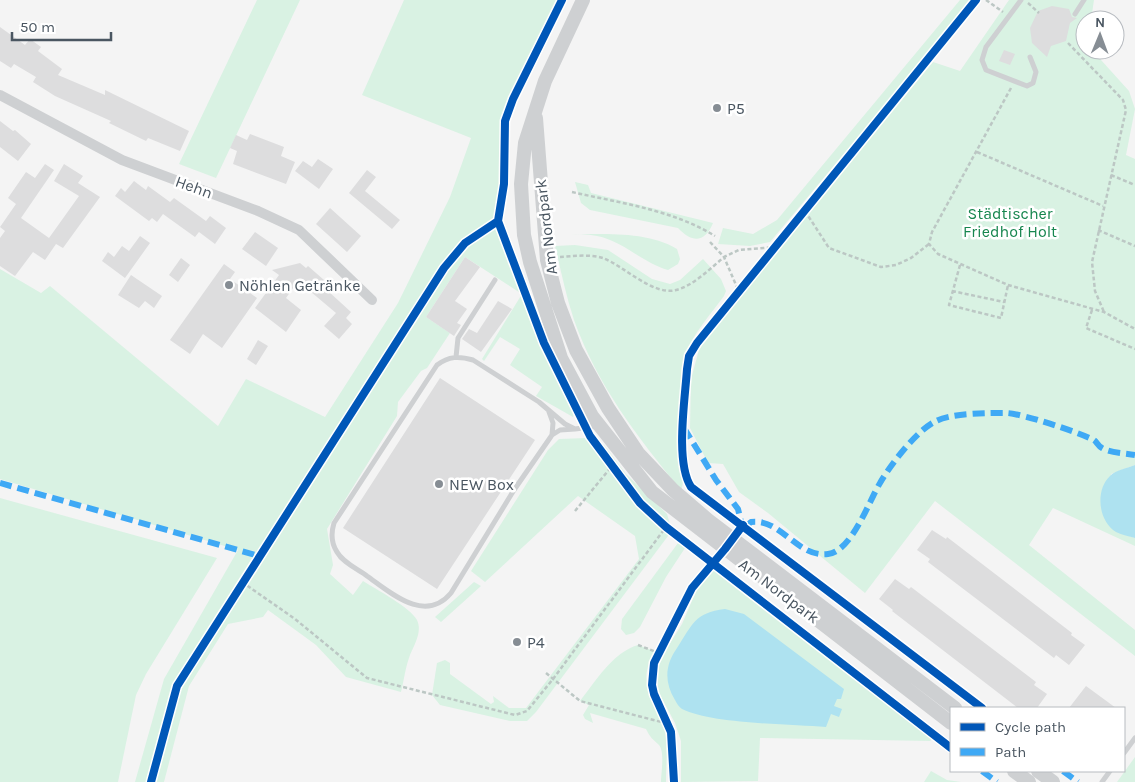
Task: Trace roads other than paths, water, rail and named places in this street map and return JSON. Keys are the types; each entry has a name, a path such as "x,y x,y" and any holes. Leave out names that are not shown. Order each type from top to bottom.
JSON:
{"street":[{"name":"Am Nordpark","path":"583,0 545,81 525,144 521,184 524,235 530,262 561,358 600,426 628,465 667,505 950,722"},
{"name":"Hehn","path":"0,95 122,160 258,210 299,230 372,300"},
{"name":"Am Nordpark","path":"536,112 547,260 558,303 576,350 608,408 638,453 673,490 708,520 954,707"},
{"path":"1015,772 1029,782"},
{"path":"1039,772 1053,782"}],"lane":[{"path":"1021,0 986,47 982,60 986,70 1027,86 1033,83 1036,72 1030,57"},
{"path":"456,357 458,338 495,280"},
{"path":"575,429 473,360 456,357 437,365 334,523 332,539 338,554 404,602 413,606 432,605 446,598 514,490 552,435 566,428 575,429 600,426"},
{"path":"549,411 553,422 552,435"},
{"path":"1125,752 1135,738"}],"water":[{"path":"1135,465 1135,538 1116,532 1105,521 1102,513 1101,497 1105,482 1112,474"},
{"path":"725,609 744,614 844,689 841,699 837,699 834,706 842,709 839,717 831,714 826,727 712,718 682,709 669,687 667,674 673,654 695,621 707,613"}],"place":[{"name":"P5","path":"717,108"},
{"name":"Nöhlen Getränke","path":"229,285"},
{"name":"NEW Box","path":"439,484"},
{"name":"P4","path":"517,642"}],"park label":[{"name":"Städtischer Friedhof Holt","path":"1010,222"}]}
